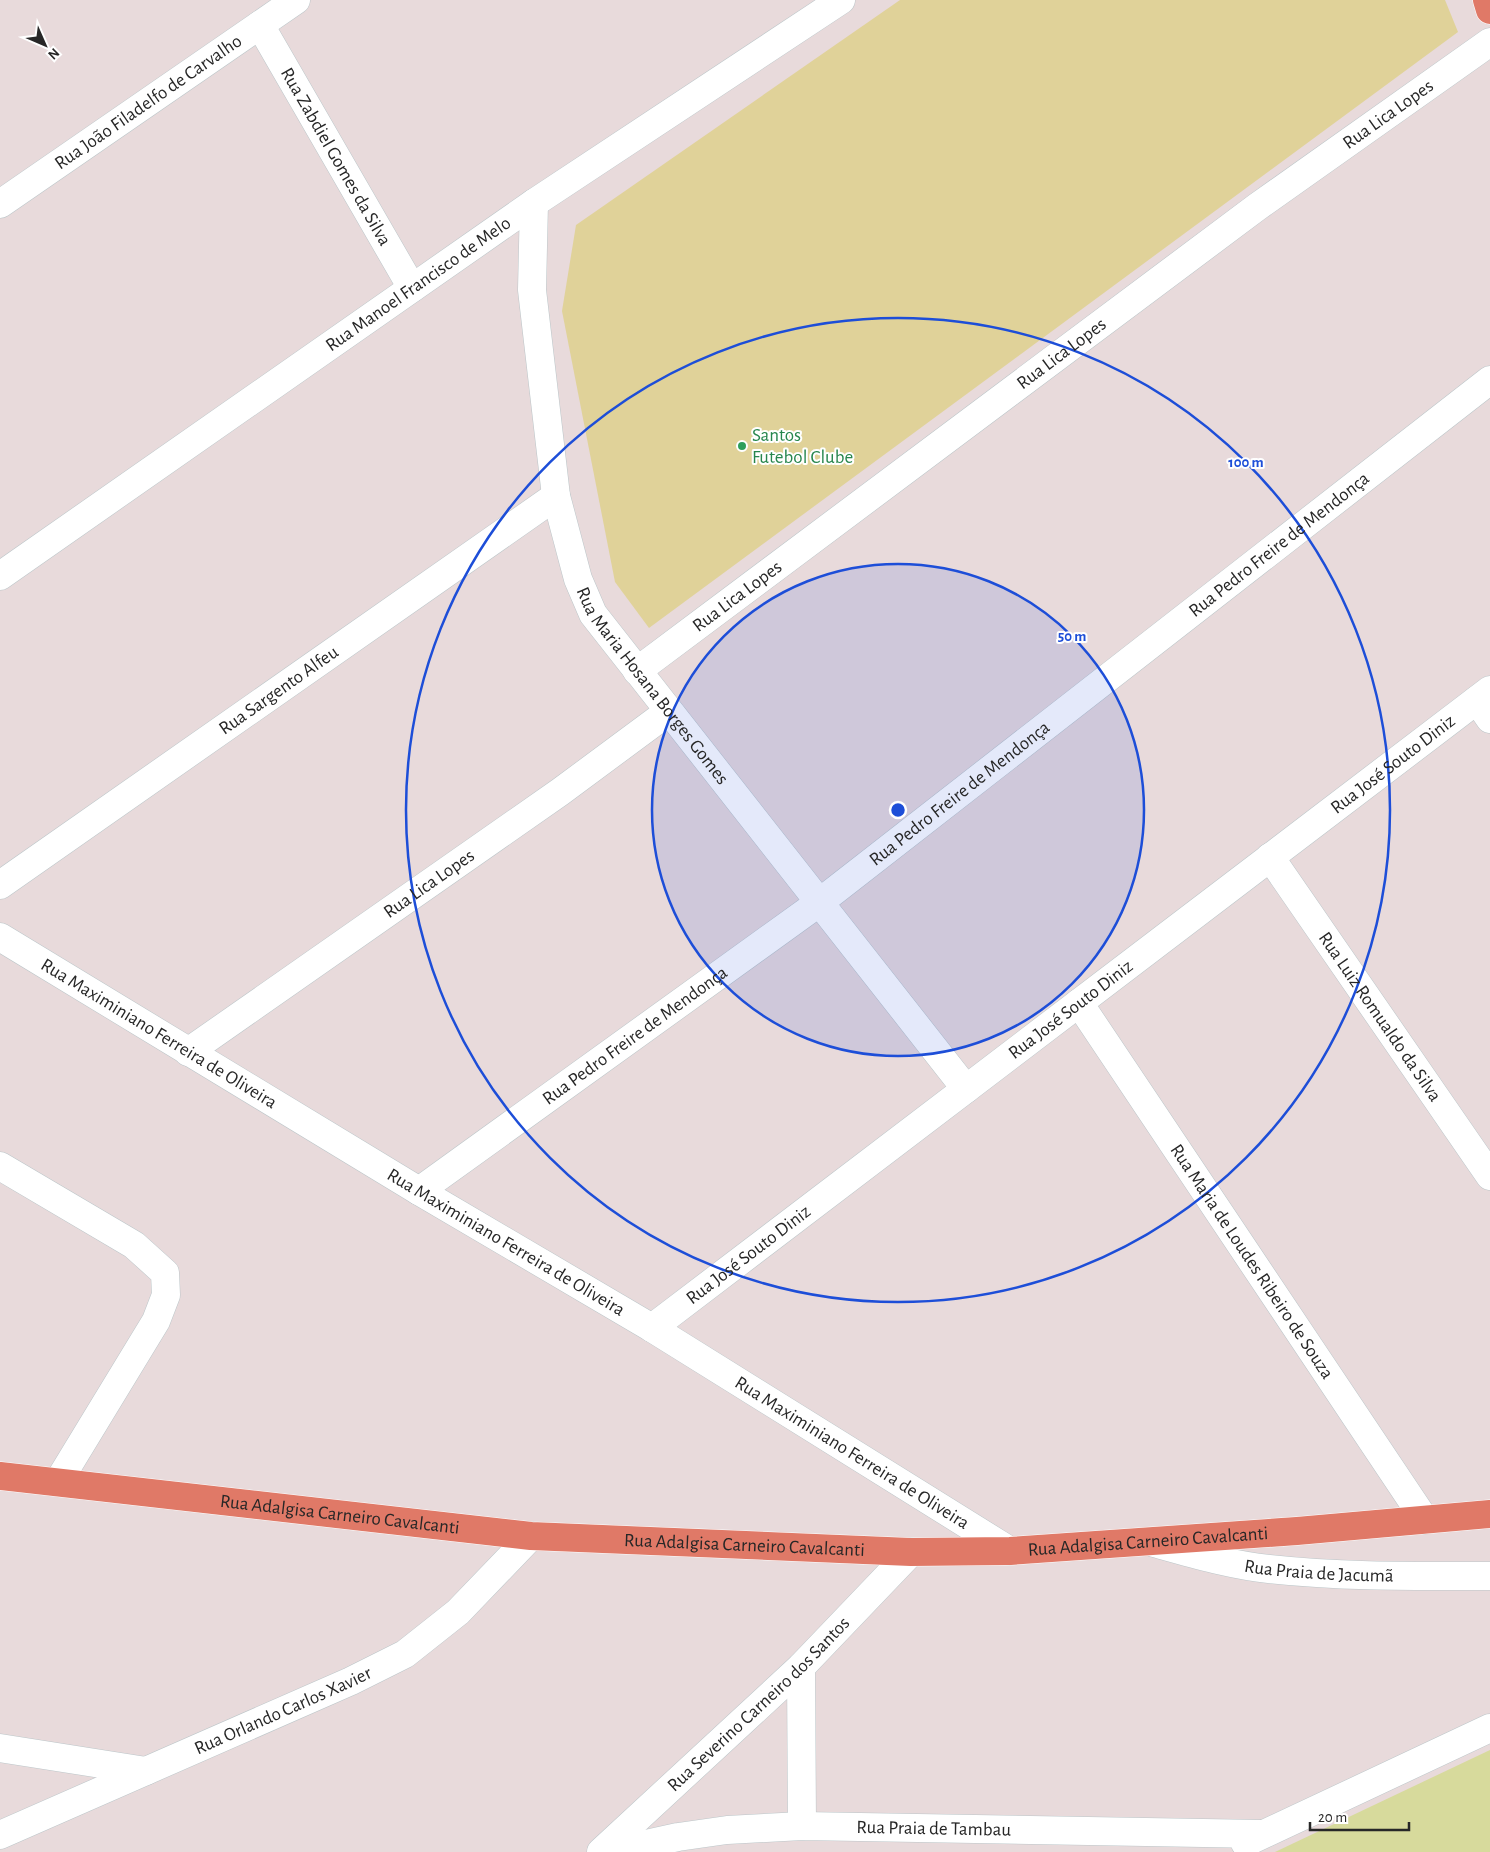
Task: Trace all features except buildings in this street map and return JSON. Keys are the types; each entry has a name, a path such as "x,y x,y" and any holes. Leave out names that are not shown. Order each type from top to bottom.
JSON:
{"main road":[{"path":"1487,0 1490,10"},
{"name":"Rua Adalgisa Carneiro Cavalcanti","path":"0,1476 531,1536 911,1552 1010,1551 1150,1542 1490,1514"}],"street":[{"name":"Rua João Filadelfo de Carvalho","path":"0,204 296,0"},
{"name":"Rua Manoel Francisco de Melo","path":"0,576 534,203 841,0"},
{"name":"Rua Zabdiel Gomes da Silva","path":"260,25 412,288"},
{"name":"Rua Lica Lopes","path":"637,671 1257,207 1490,42"},
{"name":"Rua Maria Hosana Borges Gomes","path":"534,203 532,290 556,496 578,578 593,614 668,712 966,1089"},
{"name":"Rua Pedro Freire de Mendonça","path":"419,1191 820,902 1490,380"},
{"name":"Rua Sargento Alfeu","path":"0,885 556,496"},
{"name":"Rua José Souto Diniz","path":"652,1328 1270,857 1486,703"},
{"name":"Rua Lica Lopes","path":"188,1052 560,792 668,712"},
{"name":"Rua Luiz Romualdo da Silva","path":"1270,857 1490,1176"},
{"name":"Rua Maximiniano Ferreira de Oliveira","path":"0,937 419,1191 652,1328 1010,1551"},
{"name":"Rua Maria de Loudes Ribeiro de Souza","path":"1079,1003 1425,1520"},
{"path":"0,1166 134,1246 165,1273 166,1295 156,1321 58,1482"},
{"name":"Rua Orlando Carlos Xavier","path":"0,1835 351,1681 405,1654 458,1612 531,1536"},
{"name":"Rua Praia de Jacumã","path":"1150,1542 1216,1560 1267,1569 1377,1575 1490,1576"},
{"name":"Rua Severino Carneiro dos Santos","path":"601,1852 801,1667 911,1552"},
{"path":"801,1667 802,1826"},
{"path":"1228,1852 1261,1834 1490,1728"},
{"path":"0,1748 146,1770"},
{"name":"Rua Praia de Tambau","path":"610,1852 688,1835 728,1830 802,1826 1261,1834"}],"green space":[{"path":"1490,1750 1490,1852 1275,1852"}],"shaded area":[{"name":"Santos Futebol Clube","path":"900,0 1445,0 1458,32 649,628 615,582 562,311 576,225"}],"place":[{"name":"Santos Futebol Clube","path":"742,446"}]}
